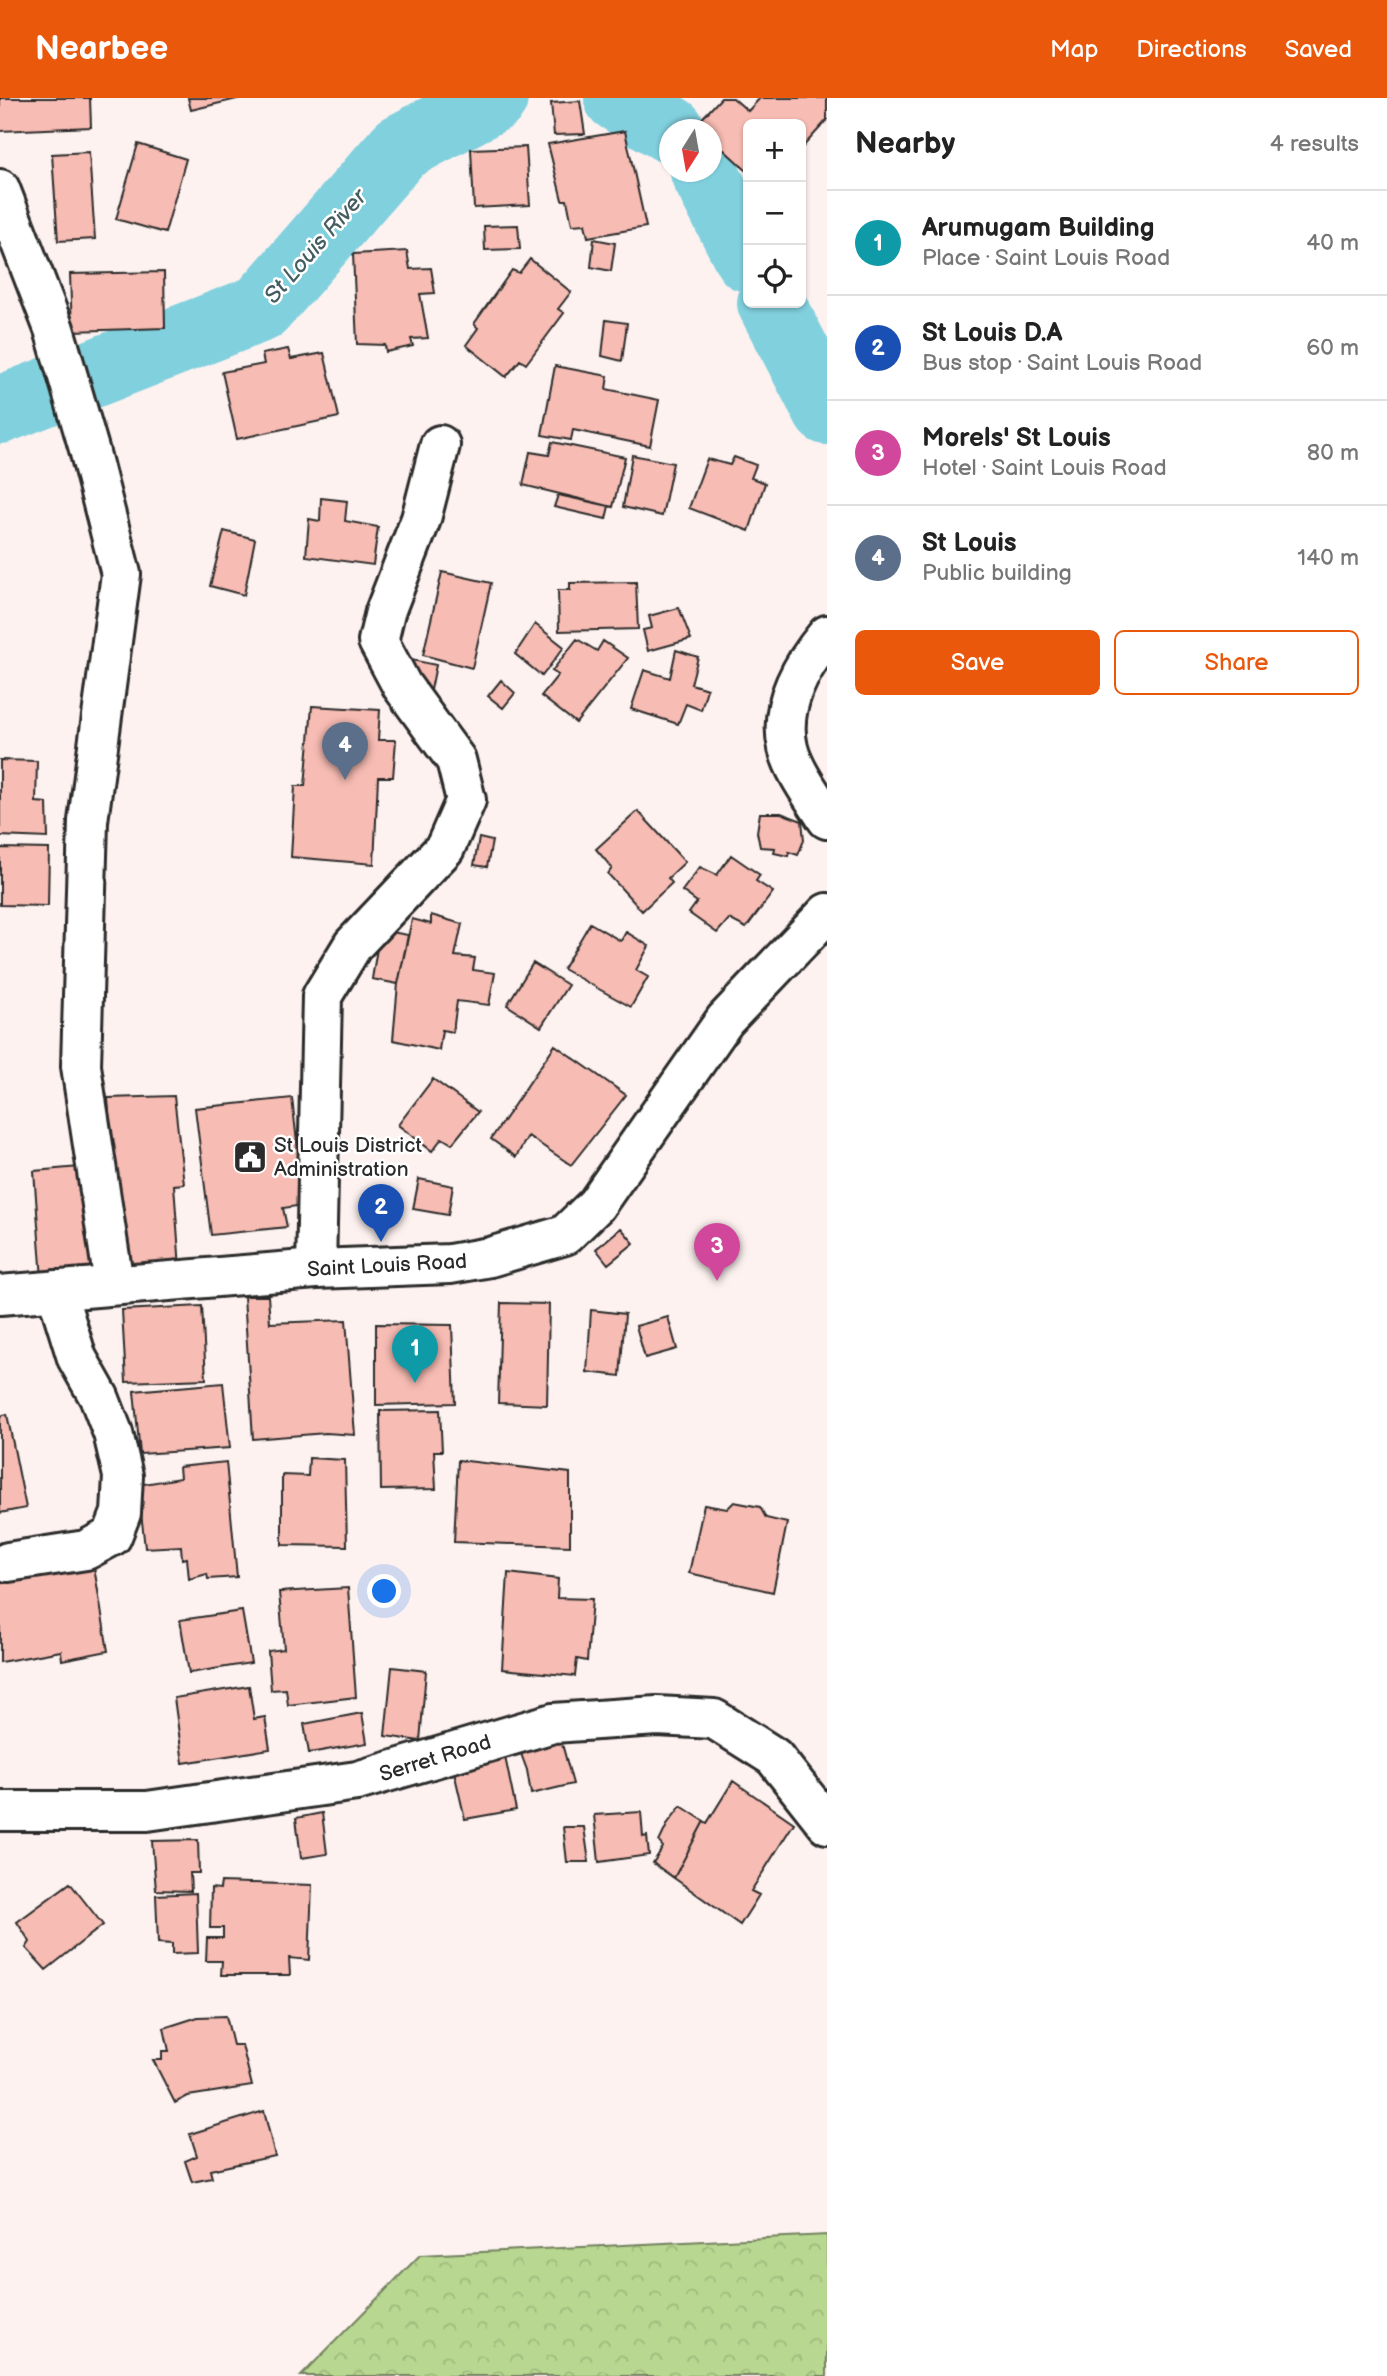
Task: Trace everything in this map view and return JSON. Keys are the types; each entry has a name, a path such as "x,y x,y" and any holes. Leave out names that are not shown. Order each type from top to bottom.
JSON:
{"street":[{"path":"0,191 54,329 89,449 121,574 88,821 81,1066 114,1284"},
{"path":"316,1269 322,996 353,945 445,848 466,800 456,760 402,687 378,640 385,612 421,519 440,444"},
{"path":"827,635 804,662 786,717 788,749 827,819"},
{"name":"Saint Louis Road","path":"0,1295 316,1269 450,1264 490,1257 565,1235 596,1205 725,1020 827,913"},
{"path":"8,1562 86,1550 112,1536 121,1513 122,1476 113,1433 99,1397 77,1358 56,1290"},
{"name":"Serret Road","path":"0,1811 147,1811 344,1783 552,1723 657,1716 714,1719 724,1725 774,1757 827,1824"}],"green space":[{"path":"827,2235 827,2376 301,2376 420,2255"}],"building":[{"path":"0,98 90,98 91,127 0,131"},
{"path":"188,98 241,98 191,110"},
{"path":"721,98 733,98 748,111 760,98 827,98 827,120 806,143 806,119 743,119 743,167 722,148 722,119 702,119"},
{"path":"580,101 585,134 554,135 551,103"},
{"path":"625,131 646,227 588,237 585,224 572,225 567,200 562,200 548,144"},
{"path":"138,144 186,159 165,233 116,219"},
{"path":"526,147 530,205 474,208 471,149"},
{"path":"89,152 95,239 58,241 52,154"},
{"path":"518,225 520,249 485,250 484,226"},
{"path":"594,239 615,243 611,271 591,267"},
{"path":"407,251 410,269 431,268 435,293 420,294 428,338 411,339 413,346 386,352 385,345 357,344 353,254"},
{"path":"530,259 571,292 558,309 564,313 526,364 520,360 506,377 466,345 478,328 474,324 512,270 519,273"},
{"path":"164,272 165,328 72,331 70,274"},
{"path":"606,320 627,323 622,361 602,356"},
{"path":"288,349 291,359 324,353 339,417 237,439 222,372 264,364 262,354"},
{"path":"555,366 608,376 606,389 659,400 650,446 573,430 571,440 542,435"},
{"path":"552,442 625,457 613,507 523,485 530,452 549,455"},
{"path":"632,455 673,463 662,516 623,507"},
{"path":"734,457 756,465 751,478 765,483 749,531 689,508 707,459 730,465"},
{"path":"558,495 609,506 606,519 554,507"},
{"path":"321,498 347,501 345,521 378,527 373,565 306,556 309,519 320,521"},
{"path":"224,531 255,539 244,595 210,586"},
{"path":"442,572 491,583 472,668 423,655"},
{"path":"636,582 638,629 559,631 558,590 570,590 570,583"},
{"path":"679,608 691,639 648,651 643,630 652,628 649,616"},
{"path":"535,624 564,647 542,676 515,654"},
{"path":"577,639 597,651 603,641 628,658 576,723 541,696 558,675 552,671"},
{"path":"676,650 698,657 691,684 707,689 701,710 686,704 678,724 631,709 644,670 670,678"},
{"path":"392,656 436,665 430,695"},
{"path":"501,680 515,693 503,708 488,696"},
{"path":"312,706 380,710 378,740 396,740 393,777 378,777 374,864 291,857 295,786 305,786"},
{"path":"0,760 37,761 36,802 47,803 48,838 0,836"},
{"path":"638,811 685,862 668,878 672,883 642,911 608,874 612,868 596,849"},
{"path":"760,813 781,813 802,821 804,840 798,855 789,852 788,856 774,853 775,848 760,847 757,832"},
{"path":"479,838 492,841 487,867 474,865"},
{"path":"0,848 49,849 48,906 0,905"},
{"path":"731,855 760,875 756,881 773,892 746,928 729,919 717,933 689,913 697,902 682,891 700,867 717,875"},
{"path":"431,915 462,924 455,956 475,958 473,970 495,973 489,1005 457,1001 453,1032 442,1030 439,1050 393,1040 398,984 412,919 431,924"},
{"path":"590,923 621,941 626,932 649,946 636,970 648,977 631,1007 563,969"},
{"path":"380,930 408,935 398,984 372,979"},
{"path":"533,963 568,985 541,1027 507,1005"},
{"path":"555,1045 626,1095 571,1165 528,1136 516,1157 491,1139"},
{"path":"433,1079 478,1112 452,1144 442,1138 432,1151 398,1125"},
{"path":"174,1096 184,1184 174,1185 180,1268 119,1269 108,1098"},
{"name":"St Louis District Administration","path":"292,1098 304,1205 283,1208 287,1227 211,1235 195,1108"},
{"path":"91,1166 101,1275 42,1279 34,1171"},
{"path":"419,1179 453,1186 448,1215 413,1209"},
{"path":"621,1228 634,1243 608,1264 596,1249"},
{"path":"244,1296 268,1296 270,1323 346,1320 355,1435 326,1433 253,1439"},
{"path":"501,1303 549,1304 547,1405 498,1403"},
{"path":"202,1306 206,1379 126,1382 122,1310"},
{"path":"591,1310 625,1314 620,1376 587,1372"},
{"path":"668,1317 677,1349 645,1358 636,1326"},
{"path":"376,1324 452,1325 455,1403 376,1405"},
{"path":"223,1383 230,1448 140,1454 134,1391"},
{"path":"440,1410 442,1451 434,1451 436,1489 381,1490 380,1411"},
{"path":"7,1414 26,1508 0,1513 0,1416"},
{"path":"309,1458 345,1460 347,1546 282,1545 282,1475 308,1476"},
{"path":"458,1460 570,1473 570,1546 454,1542"},
{"path":"226,1462 237,1577 208,1579 207,1574 189,1579 187,1558 182,1559 181,1546 145,1548 138,1485 180,1478 179,1467"},
{"path":"734,1502 760,1507 766,1518 787,1523 773,1592 689,1573 704,1505 727,1509"},
{"path":"93,1561 108,1651 62,1660 61,1651 0,1662 0,1583 63,1573 62,1564"},
{"path":"508,1573 558,1579 557,1598 592,1599 587,1661 577,1659 575,1676 502,1669"},
{"path":"348,1588 356,1697 288,1705 286,1689 271,1690 268,1651 284,1649 279,1592"},
{"path":"242,1611 251,1663 189,1673 180,1620"},
{"path":"392,1667 426,1671 420,1741 385,1736"},
{"path":"249,1686 254,1719 265,1717 270,1749 183,1763 174,1698"},
{"path":"362,1713 367,1743 309,1753 304,1724"},
{"path":"561,1740 573,1784 531,1794 520,1751"},
{"path":"504,1752 516,1810 465,1819 452,1763"},
{"path":"733,1781 794,1823 751,1891 759,1895 740,1925 674,1878 704,1821 707,1823"},
{"path":"681,1806 704,1821 674,1878 653,1863 663,1847 659,1842 668,1823"},
{"path":"641,1812 643,1837 647,1836 649,1855 599,1862 594,1815"},
{"path":"322,1813 327,1854 301,1858 296,1818"},
{"path":"563,1827 584,1827 589,1862 567,1862"},
{"path":"198,1840 199,1873 190,1873 191,1891 156,1890 152,1841"},
{"path":"221,1882 312,1885 309,1960 289,1958 290,1975 221,1975 222,1961 206,1961 207,1938 223,1938 223,1928 210,1928 211,1888 220,1889"},
{"path":"70,1883 103,1925 46,1970 26,1948 30,1942 17,1922"},
{"path":"196,1893 198,1953 172,1954 172,1944 158,1943 156,1895"},
{"path":"226,2016 233,2045 242,2045 252,2086 188,2096 175,2103 153,2060 162,2060 162,2051 169,2051 164,2028 198,2017"},
{"path":"264,2111 275,2156 210,2170 212,2178 192,2182 185,2161 197,2156 190,2134"}],"waterway":[{"name":"St Louis River","path":"0,410 261,308 400,148 494,98"},
{"name":"St Louis River","path":"618,98 659,123"},
{"name":"St Louis River","path":"709,182 743,248"},
{"name":"St Louis River","path":"774,308 827,411"}],"place":[{"name":"St Louis","path":"345,780"},
{"name":"St Louis District Administration","path":"250,1157"},
{"name":"St Louis D.A","path":"381,1242"},
{"name":"Morels' St Louis","path":"717,1281"},
{"name":"Arumugam Building","path":"415,1383"}]}
